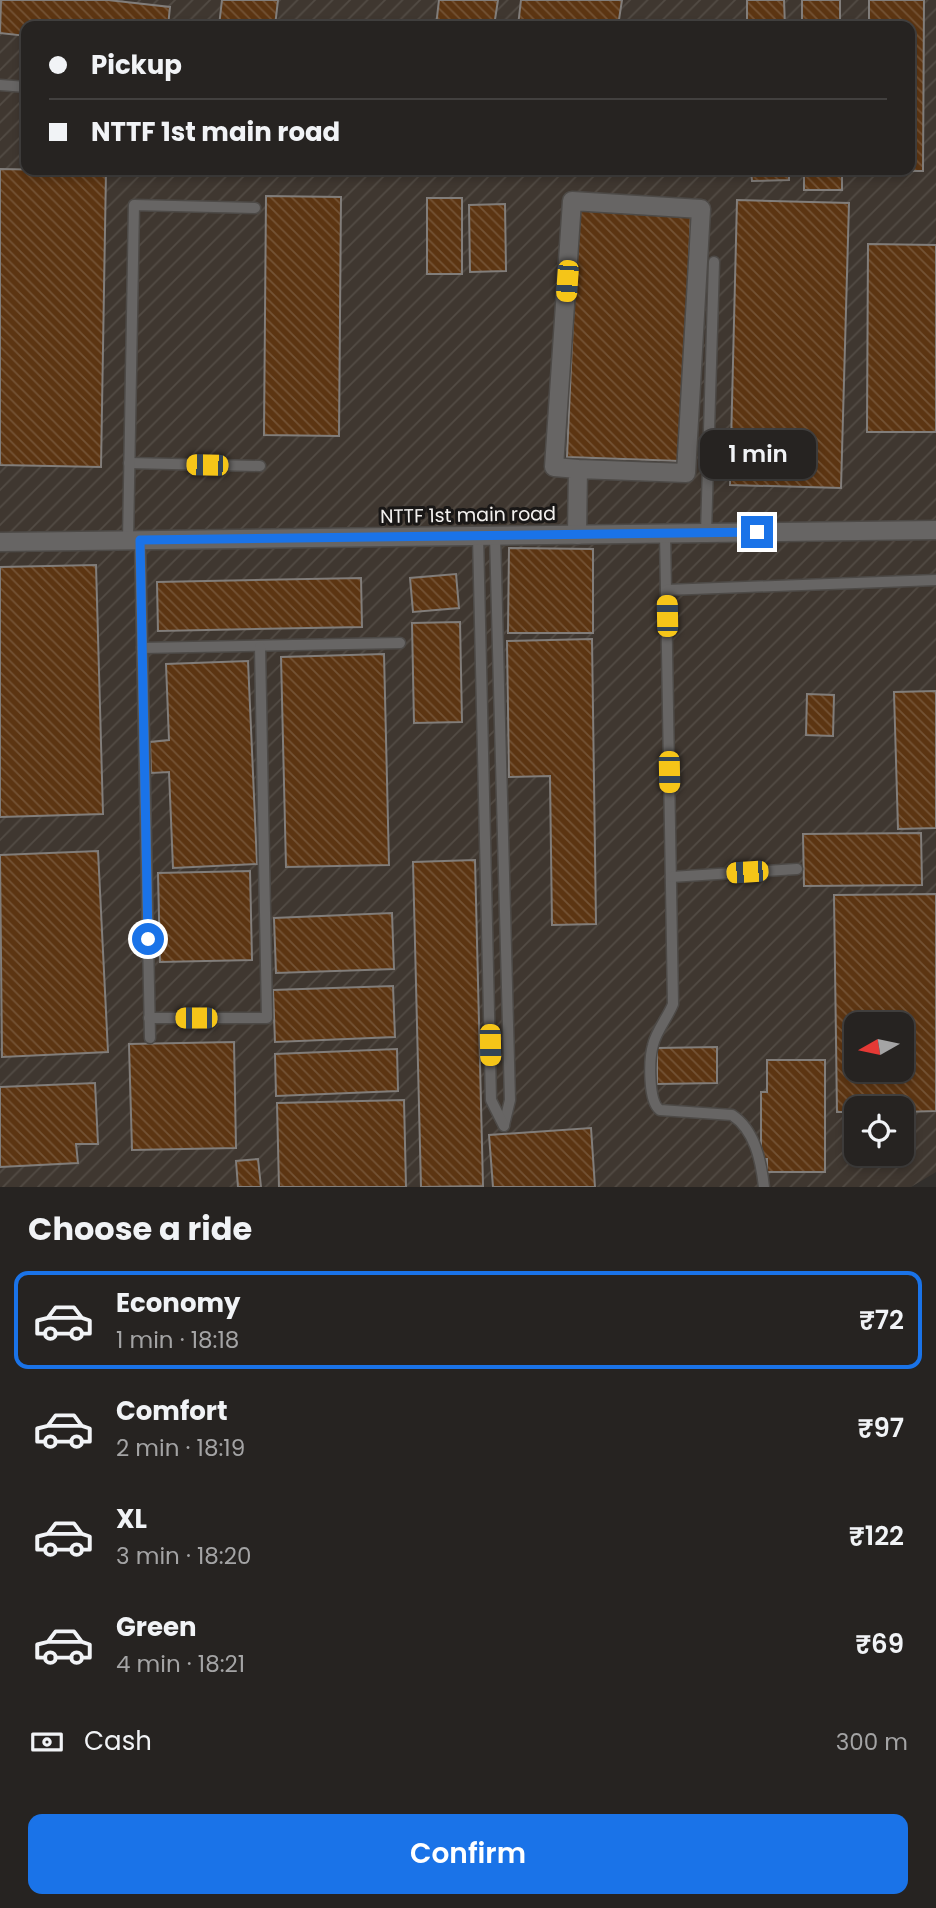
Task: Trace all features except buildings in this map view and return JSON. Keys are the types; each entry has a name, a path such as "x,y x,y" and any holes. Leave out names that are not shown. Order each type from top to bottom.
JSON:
{"street":[{"path":"572,201 701,209 686,473 578,468 554,467 572,201"},
{"path":"576,534 578,468"},
{"name":"NTTF 1st main road","path":"0,542 936,530"}],"lane":[{"path":"0,85 21,87"},
{"path":"150,1038 142,648 129,463 134,205 255,208"},
{"path":"706,533 713,262"},
{"path":"129,463 260,466"},
{"path":"666,533 673,1004 653,1044 651,1098 660,1110 733,1115 742,1122 752,1137 764,1187"},
{"path":"486,536 510,1100 504,1126 491,1100 486,536"},
{"path":"666,590 936,580"},
{"path":"142,648 400,643"},
{"path":"149,1018 267,1018 260,647"},
{"path":"671,877 797,869"}],"shaded area":[{"path":"0,0 936,0 936,1172 911,1187 0,1187"}],"route":[{"path":"148,939 140,540 757,532"}]}
